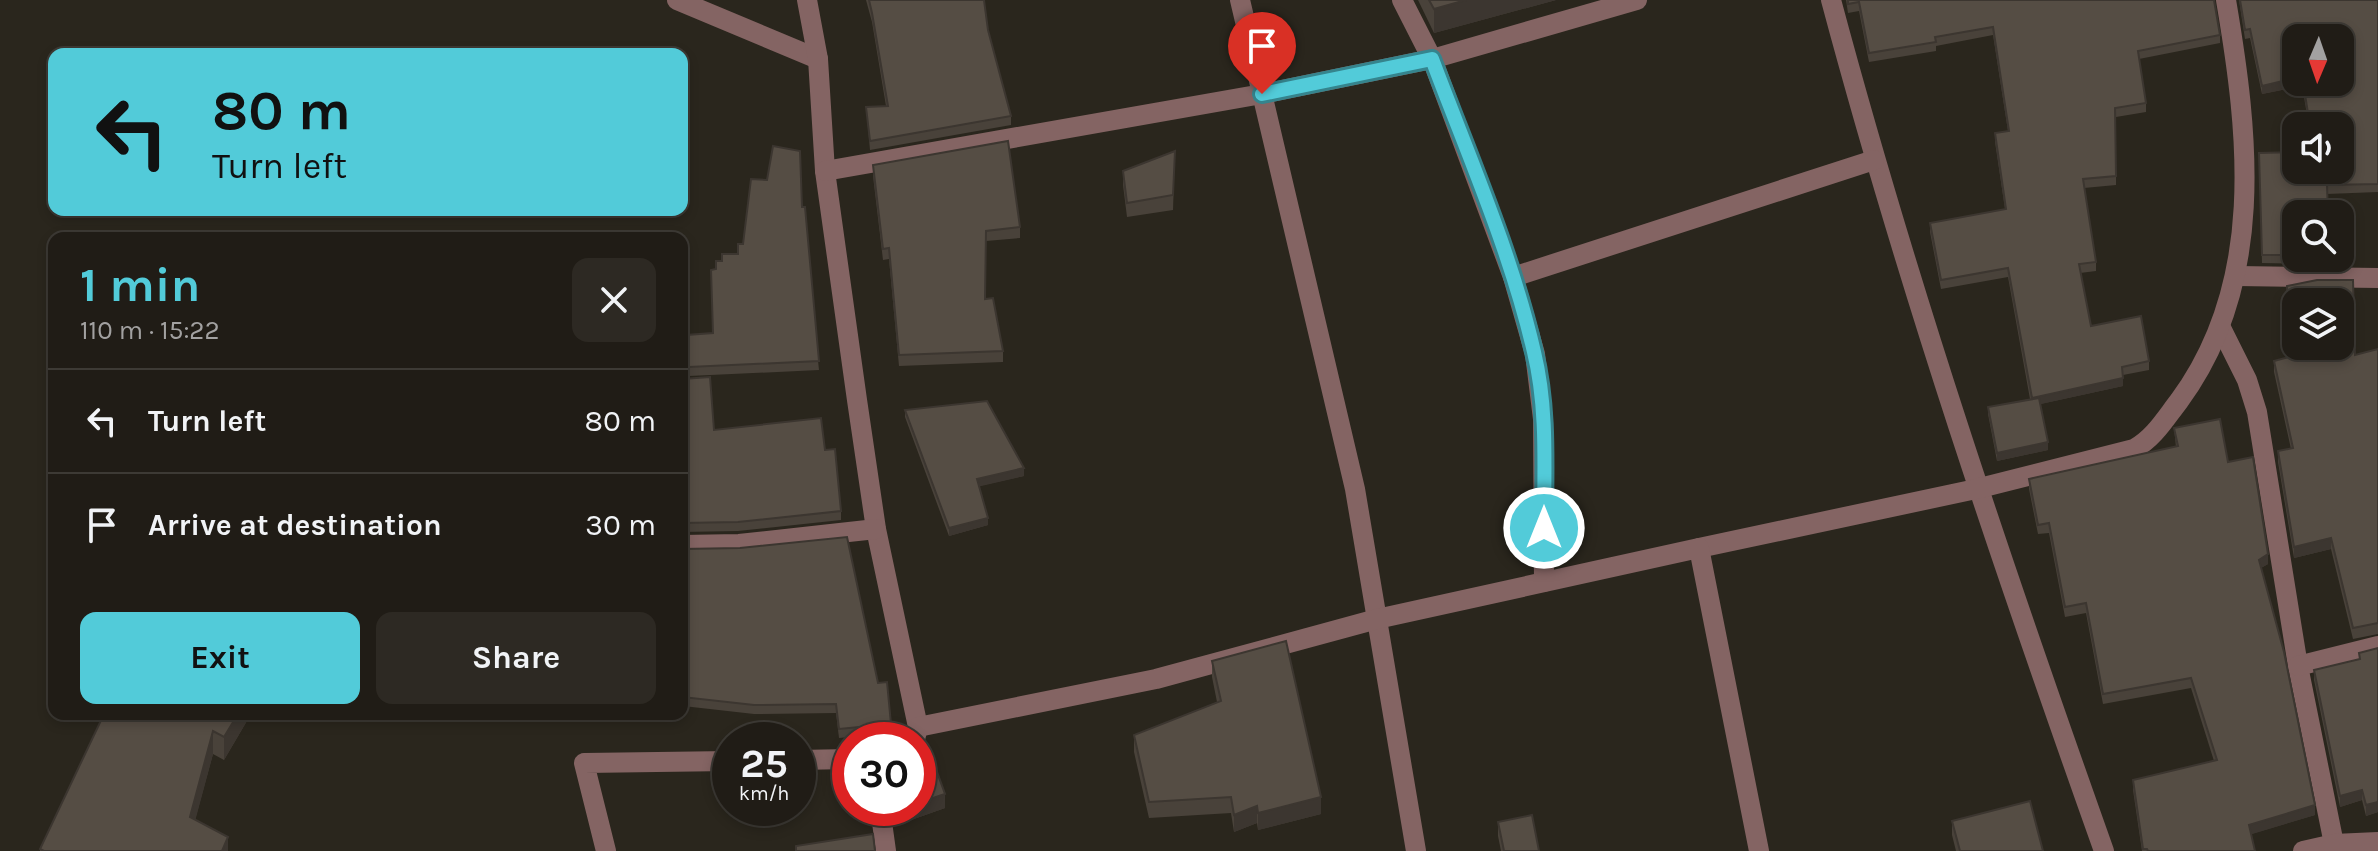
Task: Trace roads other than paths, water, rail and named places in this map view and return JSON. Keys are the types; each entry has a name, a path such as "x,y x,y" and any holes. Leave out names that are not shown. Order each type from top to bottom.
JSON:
{"street":[{"path":"677,0 818,59"},
{"path":"807,0 818,59 825,171 876,529 914,722"},
{"path":"1240,0 1355,489 1416,851"},
{"path":"1402,0 1432,59 1513,277 1535,354 1543,419 1544,582"},
{"path":"825,171 1262,94 1432,59 1637,0"},
{"path":"1831,0 1874,160 1976,489 2104,851"},
{"path":"936,728 1156,679 1377,619 1976,489 2144,443 2187,389 2221,328 2237,276 2246,177 2245,121 2226,0"},
{"path":"1513,277 1874,160"},
{"path":"2237,276 2378,278"},
{"path":"2221,328 2247,380 2257,412 2298,666 2334,844"},
{"path":"688,545 739,544 876,529"},
{"path":"1699,548 1759,851"},
{"path":"2298,666 2378,646"},
{"path":"606,851 584,763 712,761"},
{"path":"883,826 886,851"},
{"path":"2303,851 2334,844 2378,842"}]}
